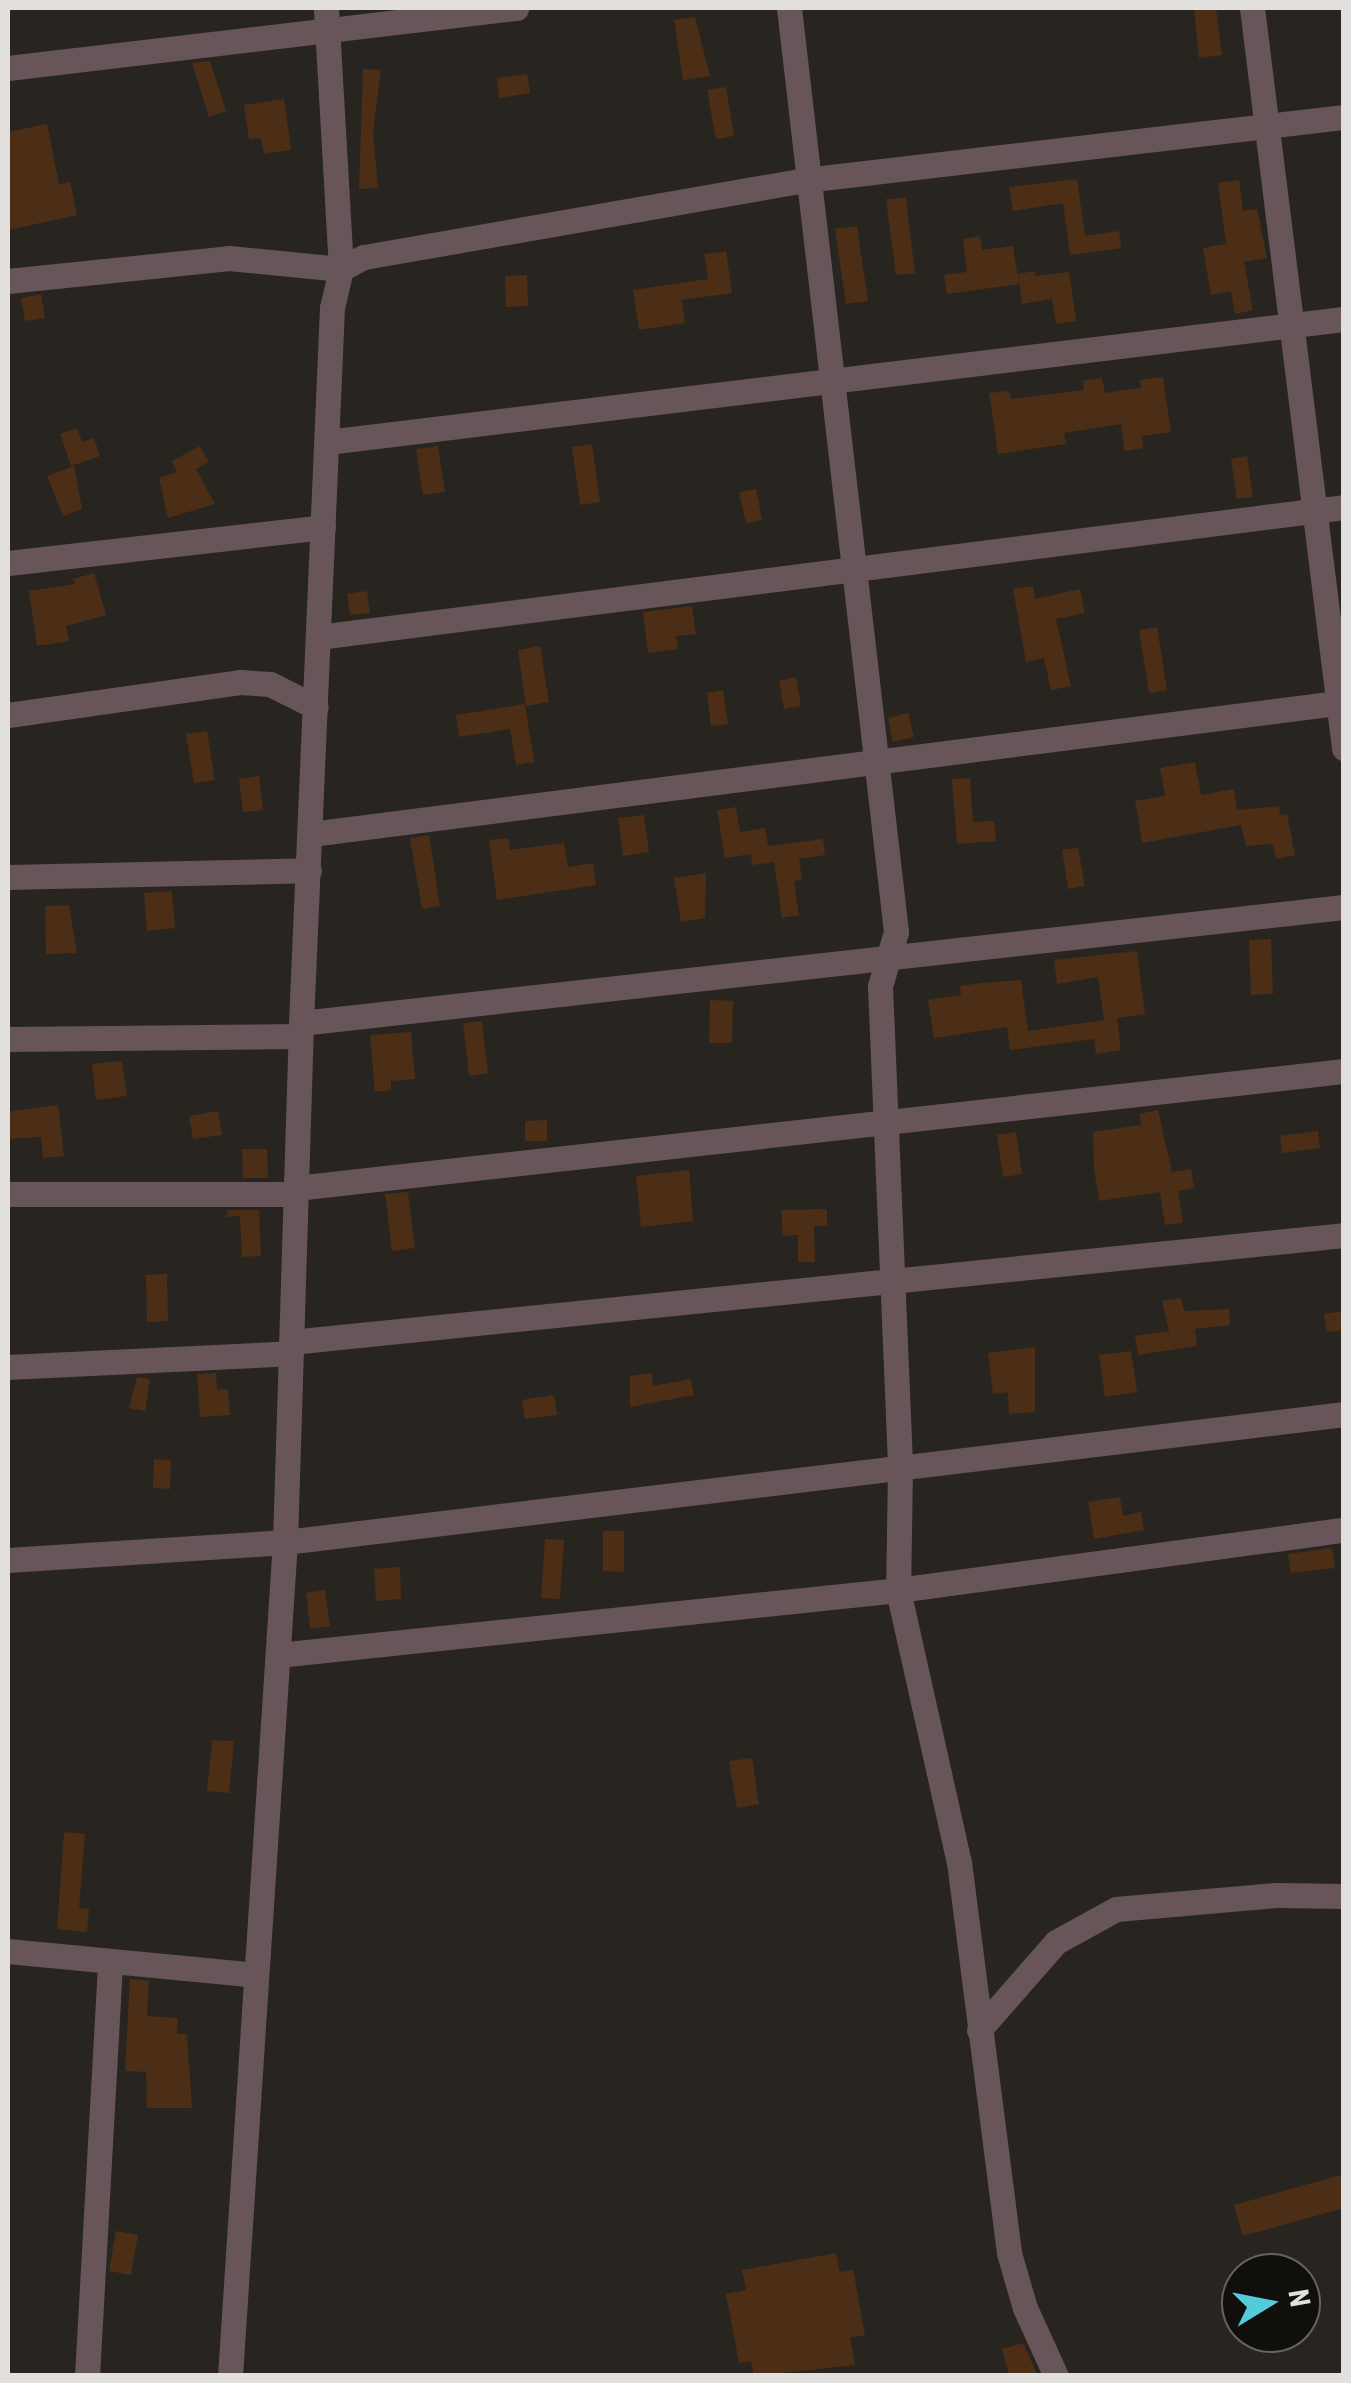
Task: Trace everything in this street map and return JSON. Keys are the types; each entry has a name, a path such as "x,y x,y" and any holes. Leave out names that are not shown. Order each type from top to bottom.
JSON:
{"street":[{"path":"8,68 325,19 516,8"},
{"path":"789,8 804,180 857,569 896,932 880,986 889,1284 900,1468 898,1590 959,1862 1009,2253 1025,2308 1056,2376"},
{"path":"1252,8 1292,324 1331,508 1344,748"},
{"path":"230,2376 286,1542 300,1030 332,308 341,269 325,19"},
{"path":"8,281 229,258 341,269 364,257 804,180 1344,117"},
{"path":"327,442 1344,318"},
{"path":"318,637 1331,508"},
{"path":"8,563 323,527"},
{"path":"8,715 240,682 270,684 316,707"},
{"path":"311,834 1340,703"},
{"path":"8,877 309,870"},
{"path":"8,1039 300,1030 888,958 1344,908"},
{"path":"8,1194 296,1190 1344,1071"},
{"path":"8,1367 291,1348 1344,1234"},
{"path":"8,1560 286,1542 1344,1414"},
{"path":"278,1655 898,1590 1344,1530"},
{"path":"979,2030 1056,1942 1116,1909 1276,1894 1344,1896"},
{"path":"8,1953 110,1966 256,1975"},
{"path":"87,2376 110,1966"}],"building":[{"path":"1194,8 1216,8 1222,55 1199,58"},
{"path":"695,17 710,76 683,80 674,20"},
{"path":"210,61 226,111 209,117 192,63"},
{"path":"363,69 381,70 373,132 378,188 359,189"},
{"path":"527,74 530,93 499,98 497,78"},
{"path":"726,87 734,136 716,139 707,90"},
{"path":"284,99 291,150 264,154 261,138 249,139 244,105"},
{"path":"47,124 59,184 70,182 77,215 8,230 8,132"},
{"path":"1077,179 1085,236 1119,231 1121,248 1070,255 1063,203 1013,211 1009,187"},
{"path":"1239,180 1243,211 1257,209 1267,258 1244,262 1253,310 1235,314 1231,291 1211,295 1203,248 1226,244 1218,183"},
{"path":"906,198 915,273 896,275 886,199"},
{"path":"857,226 868,301 846,304 835,229"},
{"path":"980,236 982,250 1013,246 1019,284 947,294 944,275 967,272 963,239"},
{"path":"726,251 732,293 682,300 685,323 639,330 633,290 708,279 704,254"},
{"path":"1035,271 1036,276 1069,272 1076,321 1056,324 1052,299 1022,304 1018,274"},
{"path":"527,275 528,306 506,307 505,276"},
{"path":"41,294 45,318 25,321 21,298"},
{"path":"1163,377 1171,432 1142,436 1143,448 1124,451 1121,424 1064,433 1066,444 998,454 989,393 1009,391 1011,399 1084,390 1083,381 1102,378 1105,393 1141,388 1140,380"},
{"path":"77,428 82,442 94,438 100,456 71,466 60,434"},
{"path":"592,444 600,502 580,505 572,447"},
{"path":"200,446 209,462 196,469 215,504 168,518 159,478 177,472 172,461"},
{"path":"438,446 445,492 423,495 416,449"},
{"path":"1247,456 1253,497 1237,499 1231,459"},
{"path":"74,466 82,509 63,516 47,476"},
{"path":"756,489 762,520 746,523 739,492"},
{"path":"94,573 106,615 66,626 69,641 37,646 29,591 75,584 73,579"},
{"path":"1033,586 1035,599 1080,589 1085,613 1056,619 1071,686 1051,690 1044,658 1026,662 1013,589"},
{"path":"367,591 370,613 350,615 347,594"},
{"path":"692,606 696,634 676,636 678,649 648,653 643,612"},
{"path":"1157,627 1167,690 1149,693 1139,630"},
{"path":"540,646 549,702 526,706 518,650"},
{"path":"796,677 801,706 784,709 779,681"},
{"path":"723,690 728,724 711,726 707,693"},
{"path":"525,704 534,762 516,765 510,729 459,737 456,715"},
{"path":"908,713 914,737 893,742 888,718"},
{"path":"207,731 215,780 194,783 186,734"},
{"path":"1195,762 1201,795 1234,789 1237,810 1279,806 1280,815 1287,814 1295,855 1276,859 1273,844 1246,846 1241,825 1142,843 1135,801 1165,796 1160,768"},
{"path":"259,776 263,810 243,812 239,779"},
{"path":"970,778 973,822 994,821 996,841 957,844 952,779"},
{"path":"736,807 740,832 765,828 768,846 823,839 825,855 799,859 802,880 794,881 799,915 782,918 774,862 752,865 751,854 725,858 717,810"},
{"path":"644,815 649,852 623,856 618,818"},
{"path":"429,835 440,906 422,909 410,838"},
{"path":"508,838 510,850 564,843 568,867 593,863 596,885 497,900 489,840"},
{"path":"1078,848 1085,886 1068,889 1062,850"},
{"path":"706,873 705,918 681,922 674,878"},
{"path":"172,891 175,928 147,931 144,893"},
{"path":"69,905 77,953 46,954 45,906"},
{"path":"1271,939 1273,994 1251,995 1249,940"},
{"path":"1137,951 1145,1014 1117,1018 1121,1050 1096,1054 1094,1039 1010,1050 1007,1027 934,1038 928,1000 961,995 960,986 982,983 1021,980 1028,1031 1104,1020 1098,977 1057,984 1054,960"},
{"path":"710,1000 733,1001 732,1043 709,1043"},
{"path":"482,1021 488,1073 469,1076 463,1023"},
{"path":"411,1032 415,1079 391,1081 391,1090 375,1092 370,1035"},
{"path":"122,1061 127,1096 96,1100 92,1064"},
{"path":"58,1105 64,1156 43,1158 41,1137 8,1139 8,1112"},
{"path":"1158,1110 1172,1172 1191,1169 1194,1188 1178,1191 1183,1223 1165,1225 1160,1192 1099,1201 1093,1132 1141,1125 1139,1114"},
{"path":"218,1111 222,1135 193,1139 189,1116"},
{"path":"547,1120 547,1141 525,1141 525,1121"},
{"path":"1318,1131 1320,1148 1282,1153 1280,1136"},
{"path":"1016,1132 1022,1174 1003,1177 997,1135"},
{"path":"242,1149 267,1149 268,1178 243,1178"},
{"path":"689,1170 693,1221 641,1227 636,1176"},
{"path":"408,1192 415,1248 392,1251 385,1194"},
{"path":"827,1209 827,1226 814,1226 815,1262 798,1262 798,1235 783,1236 781,1210"},
{"path":"227,1210 259,1210 261,1256 242,1257 240,1216 227,1217"},
{"path":"167,1274 168,1321 147,1322 146,1275"},
{"path":"1181,1298 1184,1311 1229,1309 1230,1325 1195,1329 1197,1346 1138,1355 1135,1336 1169,1331 1162,1301"},
{"path":"1344,1311 1344,1330 1327,1332 1324,1314"},
{"path":"1035,1347 1035,1412 1009,1414 1008,1392 993,1394 988,1353"},
{"path":"1131,1351 1137,1392 1105,1397 1099,1355"},
{"path":"216,1373 217,1390 228,1389 230,1415 200,1417 197,1374"},
{"path":"652,1373 653,1386 691,1379 694,1395 630,1407 630,1376"},
{"path":"137,1377 150,1379 145,1411 129,1408"},
{"path":"554,1395 557,1415 525,1419 522,1400"},
{"path":"154,1459 171,1460 170,1489 153,1488"},
{"path":"1120,1497 1123,1516 1141,1512 1144,1530 1094,1539 1088,1502"},
{"path":"603,1531 624,1531 624,1572 603,1571"},
{"path":"545,1539 564,1540 560,1599 541,1598"},
{"path":"1332,1548 1335,1568 1291,1573 1288,1554"},
{"path":"400,1567 401,1599 376,1601 374,1569"},
{"path":"325,1590 330,1626 310,1629 306,1593"},
{"path":"212,1740 234,1741 229,1793 207,1791"},
{"path":"752,1758 759,1804 737,1808 729,1761"},
{"path":"64,1832 85,1834 79,1908 89,1909 87,1932 57,1929"},
{"path":"130,1979 149,1981 147,2016 178,2018 177,2034 187,2034 192,2108 147,2108 146,2072 125,2071"},
{"path":"1344,2174 1344,2208 1243,2236 1234,2205"},
{"path":"116,2231 138,2235 131,2275 109,2271"},
{"path":"836,2253 840,2272 853,2270 865,2335 850,2338 855,2365 754,2376 751,2361 739,2363 726,2294 746,2290 742,2270"},
{"path":"1023,2343 1038,2376 1009,2376 1002,2349"}]}
